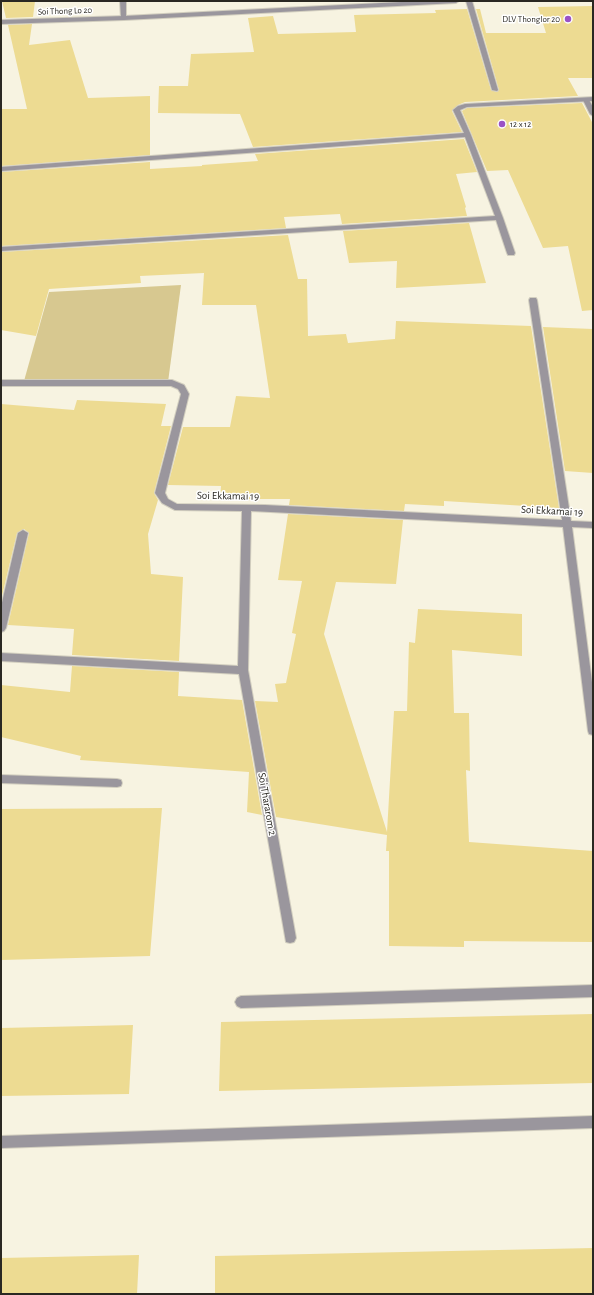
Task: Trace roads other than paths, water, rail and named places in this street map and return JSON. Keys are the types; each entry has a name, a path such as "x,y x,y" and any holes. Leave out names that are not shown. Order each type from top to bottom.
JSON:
{"street":[{"path":"123,1 124,18"},
{"name":"Soi Thong Lo 20","path":"1,22 124,18 456,1"},
{"path":"469,1 495,90"},
{"path":"511,253 468,135 456,110 466,105 590,100 593,114"},
{"path":"1,169 468,135"},
{"path":"1,249 499,218"},
{"path":"532,300 567,524 593,731"},
{"name":"Soi Ekkamai 19","path":"1,383 172,383 181,387 185,394 160,493 165,501 176,507 247,508 593,525"},
{"name":"Soi Thararom 2","path":"247,508 244,670 290,938"},
{"path":"1,628 23,533"},
{"path":"1,657 244,670"},
{"path":"1,778 117,783"},
{"path":"242,1002 593,991"},
{"path":"1,1142 593,1122"}],"place":[{"name":"DLV Thonglor 20","path":"568,19"},
{"name":"12 x 12","path":"502,124"}]}
